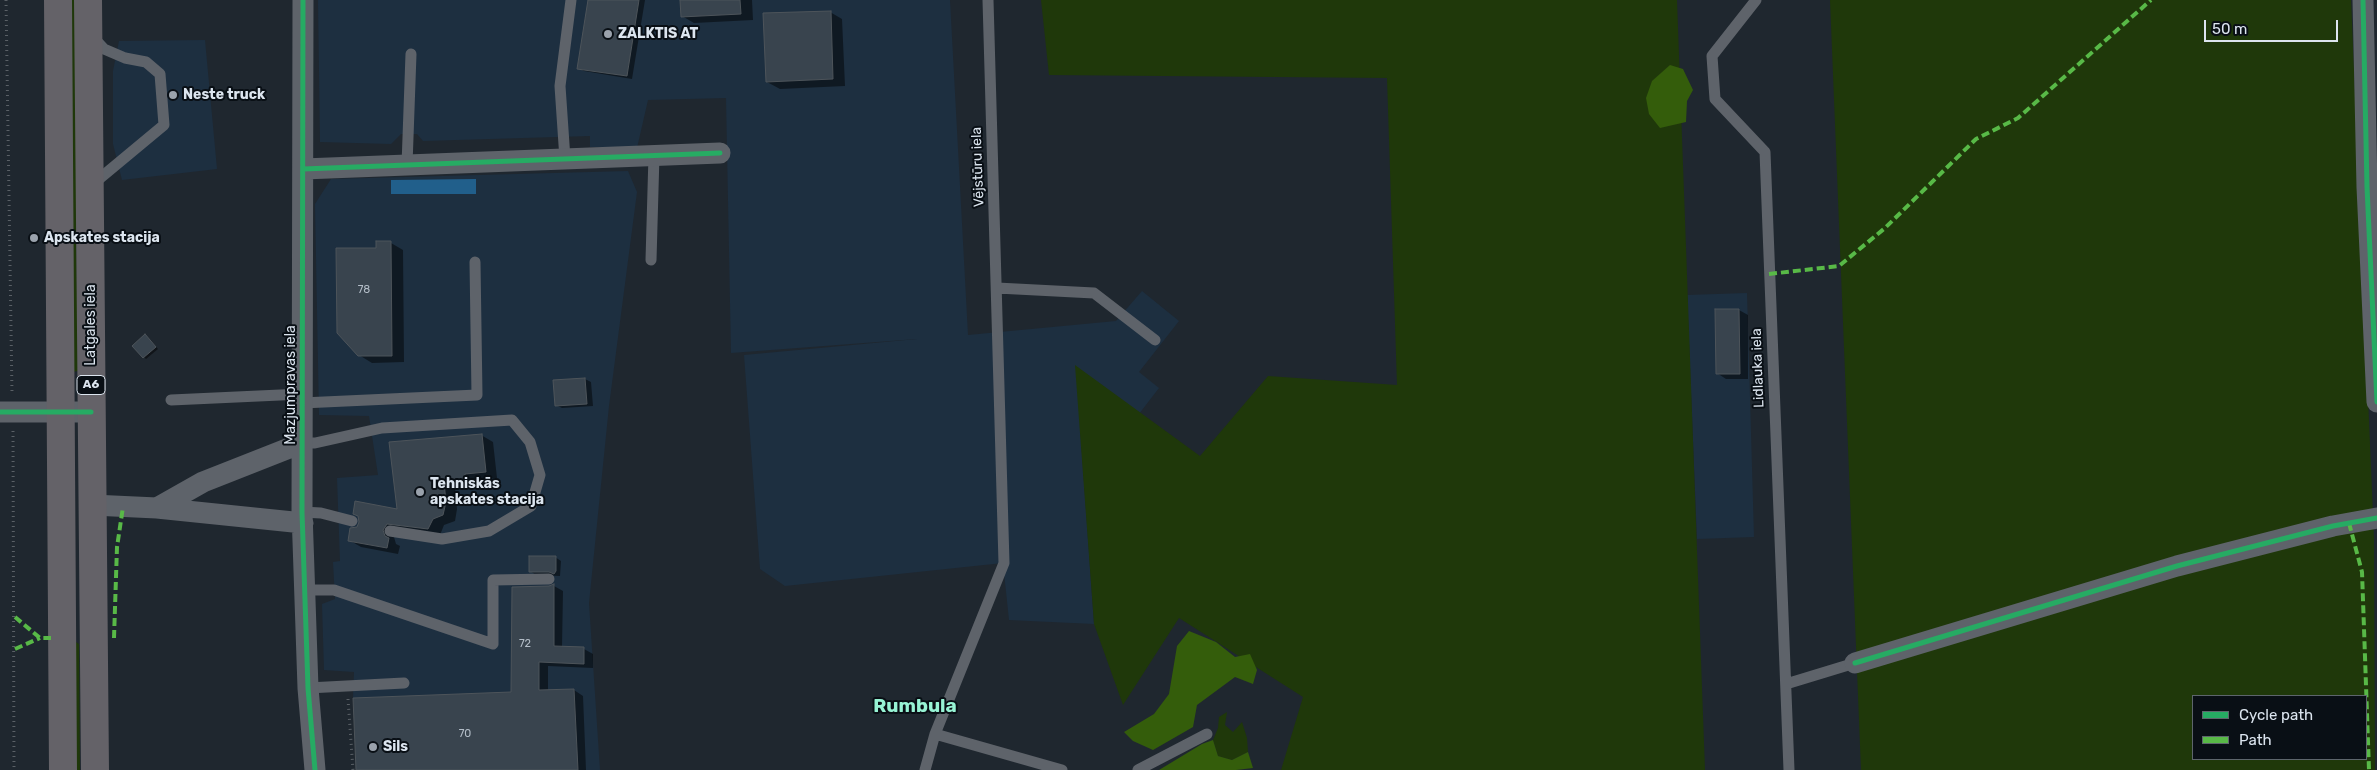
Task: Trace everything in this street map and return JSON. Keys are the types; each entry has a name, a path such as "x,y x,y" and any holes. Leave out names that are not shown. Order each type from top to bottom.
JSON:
{"highway":[{"name":"A6","path":"58,0 63,770"},
{"name":"Latgales iela","path":"88,0 95,770"}],"street":[{"name":"Mazjumpravas iela","path":"303,0 302,517 308,688 315,770"},
{"path":"2363,0 2367,187 2377,402"},
{"path":"303,169 720,153"},
{"path":"6,412 91,412"},
{"path":"157,508 203,482 302,443"},
{"path":"92,505 302,517"},
{"path":"1855,662 2177,566 2333,526 2377,518"}],"lane":[{"path":"565,159 560,86 572,0"},
{"name":"Vējstūru iela","path":"925,770 935,734 1004,563 988,0"},
{"name":"Lidlauka iela","path":"1756,0 1712,56 1715,99 1765,152 1789,770"},
{"path":"88,31 104,48 125,58 146,62 160,74 164,125 90,187"},
{"path":"407,165 411,54"},
{"path":"651,260 654,156"},
{"path":"171,400 477,395 475,262"},
{"path":"997,288 1094,293 1155,340"},
{"path":"302,443 315,444 382,428 512,420 530,442 540,475 531,506 490,531 442,539 390,532"},
{"path":"302,517 321,513 352,521"},
{"path":"305,590 334,590 493,644 493,580 549,578"},
{"path":"1786,684 1855,662"},
{"path":"308,688 404,682"},
{"path":"935,734 1062,770"},
{"path":"1138,770 1207,734"}],"path":[{"path":"6,0 6,412 14,770"},
{"path":"347,686 353,770"}],"shaded area":[{"path":"318,0 950,0 968,335 1116,321 1142,291 1179,321 1139,372 1159,388 1132,423 1080,425 1094,624 1009,620 1003,563 785,586 760,569 744,355 917,339 731,353 726,98 648,100 637,148 590,147 590,136 423,141 417,134 401,134 391,144 320,142"},
{"path":"205,40 217,169 122,180 113,144 113,71 119,41"},
{"path":"628,171 637,192 609,406 589,603 600,770 356,770 353,698 354,672 324,670 322,604 335,599 333,562 340,561 337,478 378,475 369,416 319,415 315,204 331,179"},
{"path":"1747,293 1754,537 1697,539 1687,295"}],"green space":[{"path":"64,0 76,0 78,371 72,372"},
{"path":"1041,0 1677,0 1705,770 1281,770 1303,697 1179,618 1123,705 1094,624 1075,365 1200,456 1268,376 1397,385 1387,78 1049,75"},
{"path":"1830,0 2351,0 2374,538 2375,770 1861,770"},
{"path":"1670,65 1683,69 1693,90 1687,101 1686,122 1660,128 1649,114 1646,98 1652,81"},
{"path":"1189,631 1216,642 1235,657 1250,654 1257,670 1253,684 1235,677 1197,705 1193,727 1153,750 1133,741 1124,732 1154,714 1169,694 1177,646"},
{"path":"76,642 79,644 80,770 74,770 73,645"},
{"path":"1227,712 1225,725 1233,732 1242,722 1247,738 1248,752 1232,760 1218,756 1213,740 1218,728 1219,717"},
{"path":"1213,740 1218,756 1232,760 1248,752 1253,768 1236,770 1159,770 1202,744"}],"water":[{"path":"476,179 476,194 391,194 391,180"}],"building":[{"name":"ZALKTIS AT","path":"588,0 639,0 627,76 577,69"},
{"path":"680,0 740,0 741,14 681,17"},
{"path":"831,11 833,79 766,82 763,13"},
{"path":"376,241 391,241 392,356 358,356 337,333 336,248 376,248"},
{"path":"1715,309 1739,309 1740,374 1716,374"},
{"path":"145,334 156,347 143,358 132,346"},
{"path":"585,378 587,404 555,406 553,380"},
{"name":"Tehniskās apskates stacija","path":"482,434 486,472 465,474 465,480 444,482 446,502 443,515 433,519 428,529 387,524 383,530 385,536 389,538 387,548 348,541 350,528 357,527 359,522 358,516 353,514 355,501 397,509 389,442"},
{"path":"529,556 556,556 556,571 554,574 549,572 529,572"},
{"path":"554,584 554,646 584,647 584,664 539,662 539,690 574,689 578,770 356,770 353,698 511,692 512,587 549,586"}],"marked path":[{"path":"1769,274 1839,266 1885,228 1976,139 2018,118 2151,0"},
{"path":"114,638 117,547 123,507"},
{"path":"2349,523 2362,572 2366,695"},
{"path":"15,617 40,638 51,638"},
{"path":"15,649 40,638"},
{"path":"2367,713 2369,770"}],"cycle path":[{"path":"303,0 302,512 308,688 315,770"},
{"path":"2363,0 2367,187 2377,402"},
{"path":"303,169 720,153"},
{"path":"0,412 91,412"},
{"path":"1855,663 2177,566 2333,526 2377,518"}],"place":[{"name":"ZALKTIS AT","path":"608,34"},
{"name":"Neste truck","path":"173,95"},
{"name":"Apskates stacija","path":"34,238"},
{"name":"Tehniskās apskates stacija","path":"420,492"},
{"name":"Sils","path":"373,747"}],"district":[{"name":"Rumbula","path":"915,707"}]}
